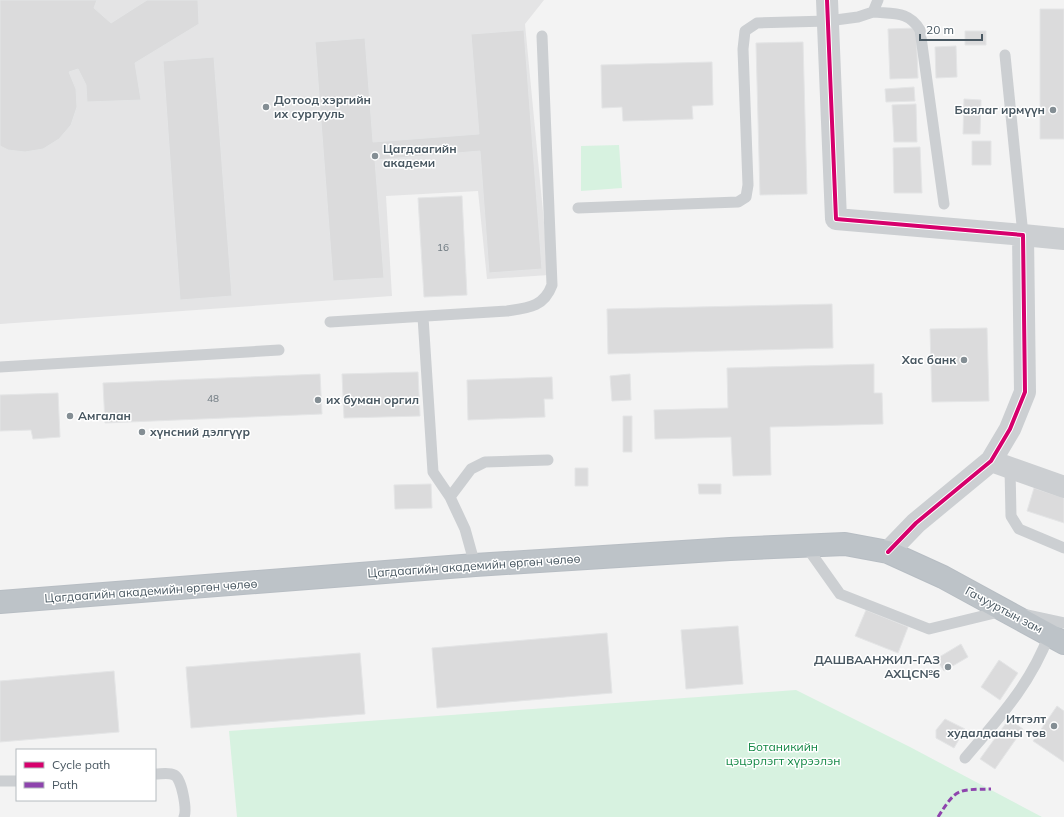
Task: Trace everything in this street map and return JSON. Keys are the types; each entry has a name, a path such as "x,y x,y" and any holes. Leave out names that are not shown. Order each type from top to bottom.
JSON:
{"highway":[{"name":"Цагдаагийн академийн өргөн чөлөө","path":"0,602 475,566 845,544 888,552 943,577"},
{"name":"Гачууртын зам","path":"943,577 1004,610 1059,633"}],"street":[{"path":"828,11 836,219 1064,239"},
{"path":"888,552 916,523 1000,464 1010,429 1025,392 1023,235"},
{"path":"1000,464 1064,487"}],"lane":[{"path":"874,12 878,0"},
{"path":"578,208 738,202 746,197 748,185 743,49 745,31 757,22 828,11 858,17 874,12 905,16 914,20 920,30 944,204"},
{"path":"330,322 423,317 530,308 543,300 549,293 552,285 542,36"},
{"path":"1005,55 1023,235"},
{"path":"423,317 433,472 450,497 465,529 475,566"},
{"path":"0,367 279,350"},
{"path":"450,497 472,469 485,462 548,460"},
{"path":"1000,464 1011,516 1020,529 1064,548"},
{"path":"806,546 840,594 929,629 1004,610"},
{"path":"965,758 1012,703 1040,659 1059,633"},
{"path":"156,774 173,774 178,778 184,795 184,817"},
{"path":"0,782 16,781"}],"shaded area":[{"name":"Дотоод хэргийн их сургууль","path":"0,0 544,0 525,24 549,275 487,279 478,191 386,196 392,296 0,324"}],"green space":[{"path":"619,145 622,188 581,191 581,146"},
{"name":"Ботаникийн цэцэрлэгт хүрээлэн","path":"796,690 910,747 1042,817 237,817 229,731"}],"building":[{"path":"0,0 97,0 94,8 111,23 147,0 198,0 199,24 135,63 141,100 87,102 86,85 78,69 69,72 76,89 77,107 71,125 59,139 43,149 25,152 8,150 0,146"},
{"path":"1040,9 1064,9 1064,139 1040,139"},
{"path":"916,28 918,78 890,79 888,29"},
{"name":"Цагдаагийн академи","path":"524,30 542,269 489,273 480,151 375,160 384,278 333,281 315,42 365,38 373,142 479,134 471,34"},
{"path":"965,31 986,31 986,45 965,45"},
{"path":"803,42 807,194 760,195 756,43"},
{"path":"956,46 957,77 936,78 935,47"},
{"path":"214,57 232,296 180,300 163,61"},
{"path":"712,62 713,105 692,106 693,119 623,121 622,107 602,108 601,65"},
{"path":"914,87 915,101 886,102 885,89"},
{"path":"964,99 981,100 980,134 963,134"},
{"path":"916,104 917,142 894,142 892,105"},
{"path":"972,141 991,141 991,165 972,165"},
{"path":"920,147 922,193 894,193 893,148"},
{"path":"462,196 467,295 424,297 418,198"},
{"path":"832,304 833,348 608,354 607,309"},
{"path":"987,328 989,401 932,402 930,329"},
{"path":"874,364 874,393 882,393 883,424 770,427 771,475 733,476 731,437 655,439 654,410 728,408 727,368"},
{"path":"418,372 420,416 344,418 342,374"},
{"path":"320,374 322,414 105,423 103,383"},
{"path":"630,374 631,400 612,401 610,376"},
{"path":"552,377 553,399 544,399 545,417 468,420 467,380"},
{"path":"58,393 60,437 33,439 31,430 0,431 0,395"},
{"path":"623,416 632,416 632,452 623,452"},
{"path":"575,468 588,468 588,486 575,486"},
{"path":"431,484 432,508 395,509 394,485"},
{"path":"698,484 721,484 721,494 699,494"},
{"path":"1034,488 1064,498 1064,523 1027,511"},
{"path":"866,610 908,627 898,653 855,636"},
{"path":"738,626 743,684 686,689 681,630"},
{"path":"607,633 612,693 437,708 432,648"},
{"path":"961,644 968,657 944,671 936,659"},
{"path":"360,653 365,714 191,728 186,667"},
{"path":"999,660 1018,673 1000,700 981,687"},
{"path":"114,671 119,732 0,742 0,681"},
{"name":"Итгэлт худалдааны төв","path":"1057,706 1064,711 1064,762 1033,741"},
{"path":"945,719 965,729 954,748 936,738 936,730"},
{"path":"1009,719 1023,729 995,769 980,759"}],"marked path":[{"path":"938,817 954,795 959,792 965,790 991,789"}],"cycle path":[{"path":"827,0 836,219 1023,235 1025,392 1010,429 991,461 916,523 888,552"}],"place":[{"name":"Дотоод хэргийн их сургууль","path":"266,107"},
{"name":"Баялаг ирмүүн","path":"1053,110"},
{"name":"Цагдаагийн академи","path":"375,156"},
{"name":"Хас банк","path":"964,360"},
{"name":"их буман оргил","path":"318,400"},
{"name":"Амгалан","path":"70,416"},
{"name":"хүнсний дэлгүүр","path":"142,432"},
{"name":"ДАШВААНЖИЛ-ГАЗ АХЦС№6","path":"948,667"},
{"name":"Итгэлт худалдааны төв","path":"1054,726"}]}
